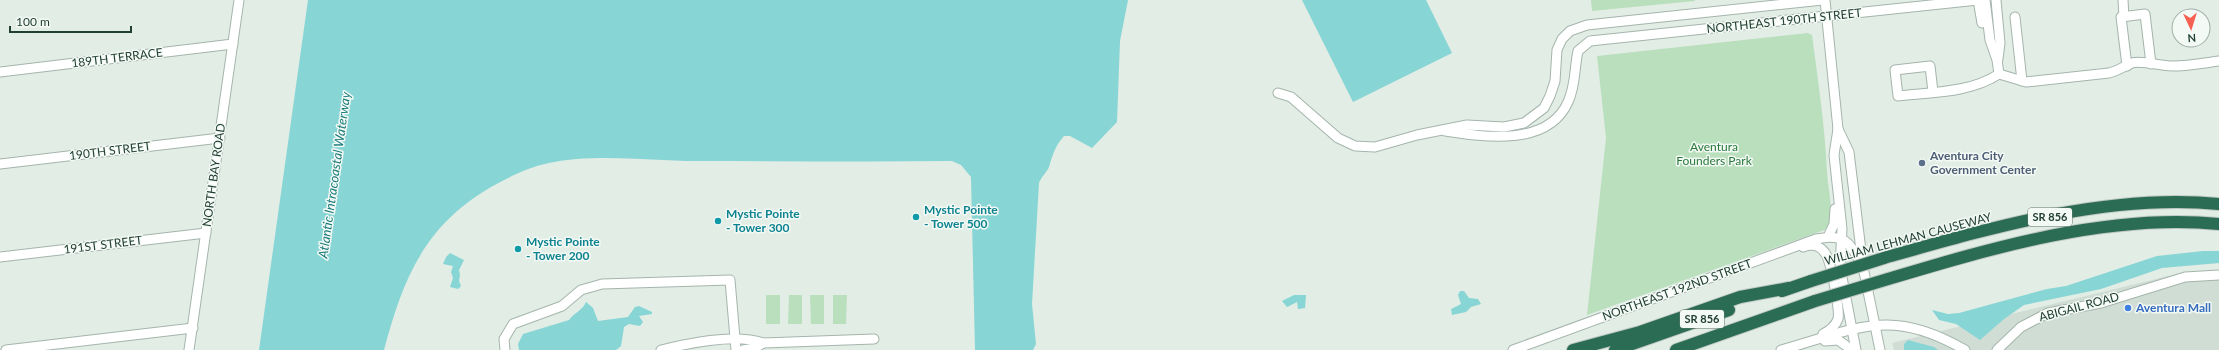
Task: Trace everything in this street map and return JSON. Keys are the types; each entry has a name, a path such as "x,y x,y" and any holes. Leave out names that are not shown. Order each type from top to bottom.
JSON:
{"highway":[{"name":"WILLIAM LEHMAN CAUSEWAY","path":"1615,350 1789,288 1884,258 2013,225 2094,208 2151,202 2219,204"},
{"name":"SR 856","path":"1676,350 1815,301 2000,248 2090,230 2160,222 2219,224"},
{"path":"1573,350 1640,332 1740,296 1789,288"}],"street":[{"name":"NORTH BAY ROAD","path":"189,350 239,0"},
{"name":"NORTHEAST 190TH STREET","path":"1278,93 1291,97 1329,131 1346,143 1364,148 1382,146 1438,130 1466,125 1504,127 1524,122 1532,118 1544,108 1555,81 1557,50 1562,39 1570,31 1587,25 1824,0"},
{"path":"1824,0 1838,129 1834,155 1841,238 1841,273 1856,350"},
{"name":"NORTHEAST 190TH STREET","path":"1438,130 1511,137 1526,134 1546,126 1558,116 1568,103 1575,81 1578,51 1582,46 1590,41 1978,0"},
{"path":"1978,0 1984,40 1998,60"},
{"path":"1985,0 1990,40 1998,60"},
{"path":"1996,0 2000,43 1998,60 1999,74"},
{"path":"2122,0 2124,17"},
{"path":"1685,32 1687,14"},
{"path":"2128,66 2121,17 2145,14 2151,64"},
{"path":"2015,17 2022,81"},
{"name":"189TH TERRACE","path":"0,72 233,44"},
{"path":"1999,74 2022,81 2109,73 2133,63 2174,66 2219,61"},
{"path":"1933,92 1930,66 1896,70 1898,96 1933,92 1974,87 1986,83 1999,74"},
{"path":"1838,129 1849,152 1863,267 1880,350"},
{"name":"190TH STREET","path":"0,164 220,138"},
{"path":"1828,237 1834,221 1837,188"},
{"name":"191ST STREET","path":"0,257 206,233"},
{"name":"NORTHEAST 192ND STREET","path":"1513,350 1767,258 1812,240 1828,237 1841,238"},
{"path":"1841,238 1853,248 1863,267"},
{"path":"1767,258 1810,245 1819,247 1826,254 1838,308 1838,319 1832,329 1804,344"},
{"name":"ABIGAIL ROAD","path":"1997,350 2020,327 2048,313 2101,303 2185,277 2219,275"},
{"path":"505,350 504,339 513,324 562,306 581,290 602,284 730,280 736,350"},
{"path":"1781,350 1852,329 1874,325 1895,324 1922,329 1965,350"},
{"path":"6,350 193,328"},
{"path":"661,350 687,344 735,340 753,340 763,343 874,339"},
{"path":"1804,344 1836,340 1852,350"},
{"path":"743,350 755,348 763,343"}],"shaded area":[{"name":"Aventura Mall","path":"2185,272 2219,272 2219,350 1894,350 1892,343"}],"green space":[{"path":"1591,0 1695,0 1695,1 1592,11"},
{"name":"Aventura Founders Park","path":"1808,33 1812,35 1825,138 1831,209 1831,216 1827,229 1587,315 1606,138 1597,56"},
{"path":"766,295 780,295 780,324 766,324"},
{"path":"789,295 802,295 802,324 788,324"},
{"path":"810,295 824,295 824,324 811,324"},
{"path":"833,295 847,295 846,324 833,324"}],"water":[{"name":"Atlantic Intracoastal Waterway","path":"308,0 1128,0 1120,41 1117,122 1092,148 1070,136 1064,136 1056,147 1049,167 1039,183 1032,304 1036,344 1033,350 975,350 971,177 961,165 952,161 679,161 623,158 585,158 549,163 512,176 491,187 468,202 449,219 433,237 420,256 409,278 399,300 384,350 259,350"},
{"path":"1302,0 1426,0 1452,53 1353,102"},
{"path":"2203,251 2219,251 2219,263 2162,268 2101,289 2024,305 2004,319 1980,340 1956,324 1939,320 1932,310 1948,314 1959,313 2047,289 2066,286 2157,256"},
{"path":"450,253 464,260 459,270 459,281 461,286 458,289 450,287 453,278 451,272 453,266 443,264 446,257"},
{"path":"1460,291 1464,291 1469,298 1478,299 1481,304 1471,307 1466,312 1452,315 1451,309 1461,304 1458,295"},
{"path":"1294,295 1306,295 1305,308 1298,309 1297,302 1287,307 1282,301"},
{"path":"586,302 593,308 598,321 628,317 635,307 639,306 652,312 652,314 639,316 643,322 640,326 629,324 624,327 621,346 616,350 519,350 518,344 523,334 569,320 583,307"},
{"path":"1908,340 1934,347 1938,350 1904,350 1904,344"}],"place":[{"name":"Aventura City Government Center","path":"1922,163"},
{"name":"Mystic Pointe - Tower 500","path":"916,217"},
{"name":"Mystic Pointe - Tower 300","path":"718,221"},
{"name":"Mystic Pointe - Tower 200","path":"518,249"},
{"name":"Aventura Mall","path":"2128,308"}]}
